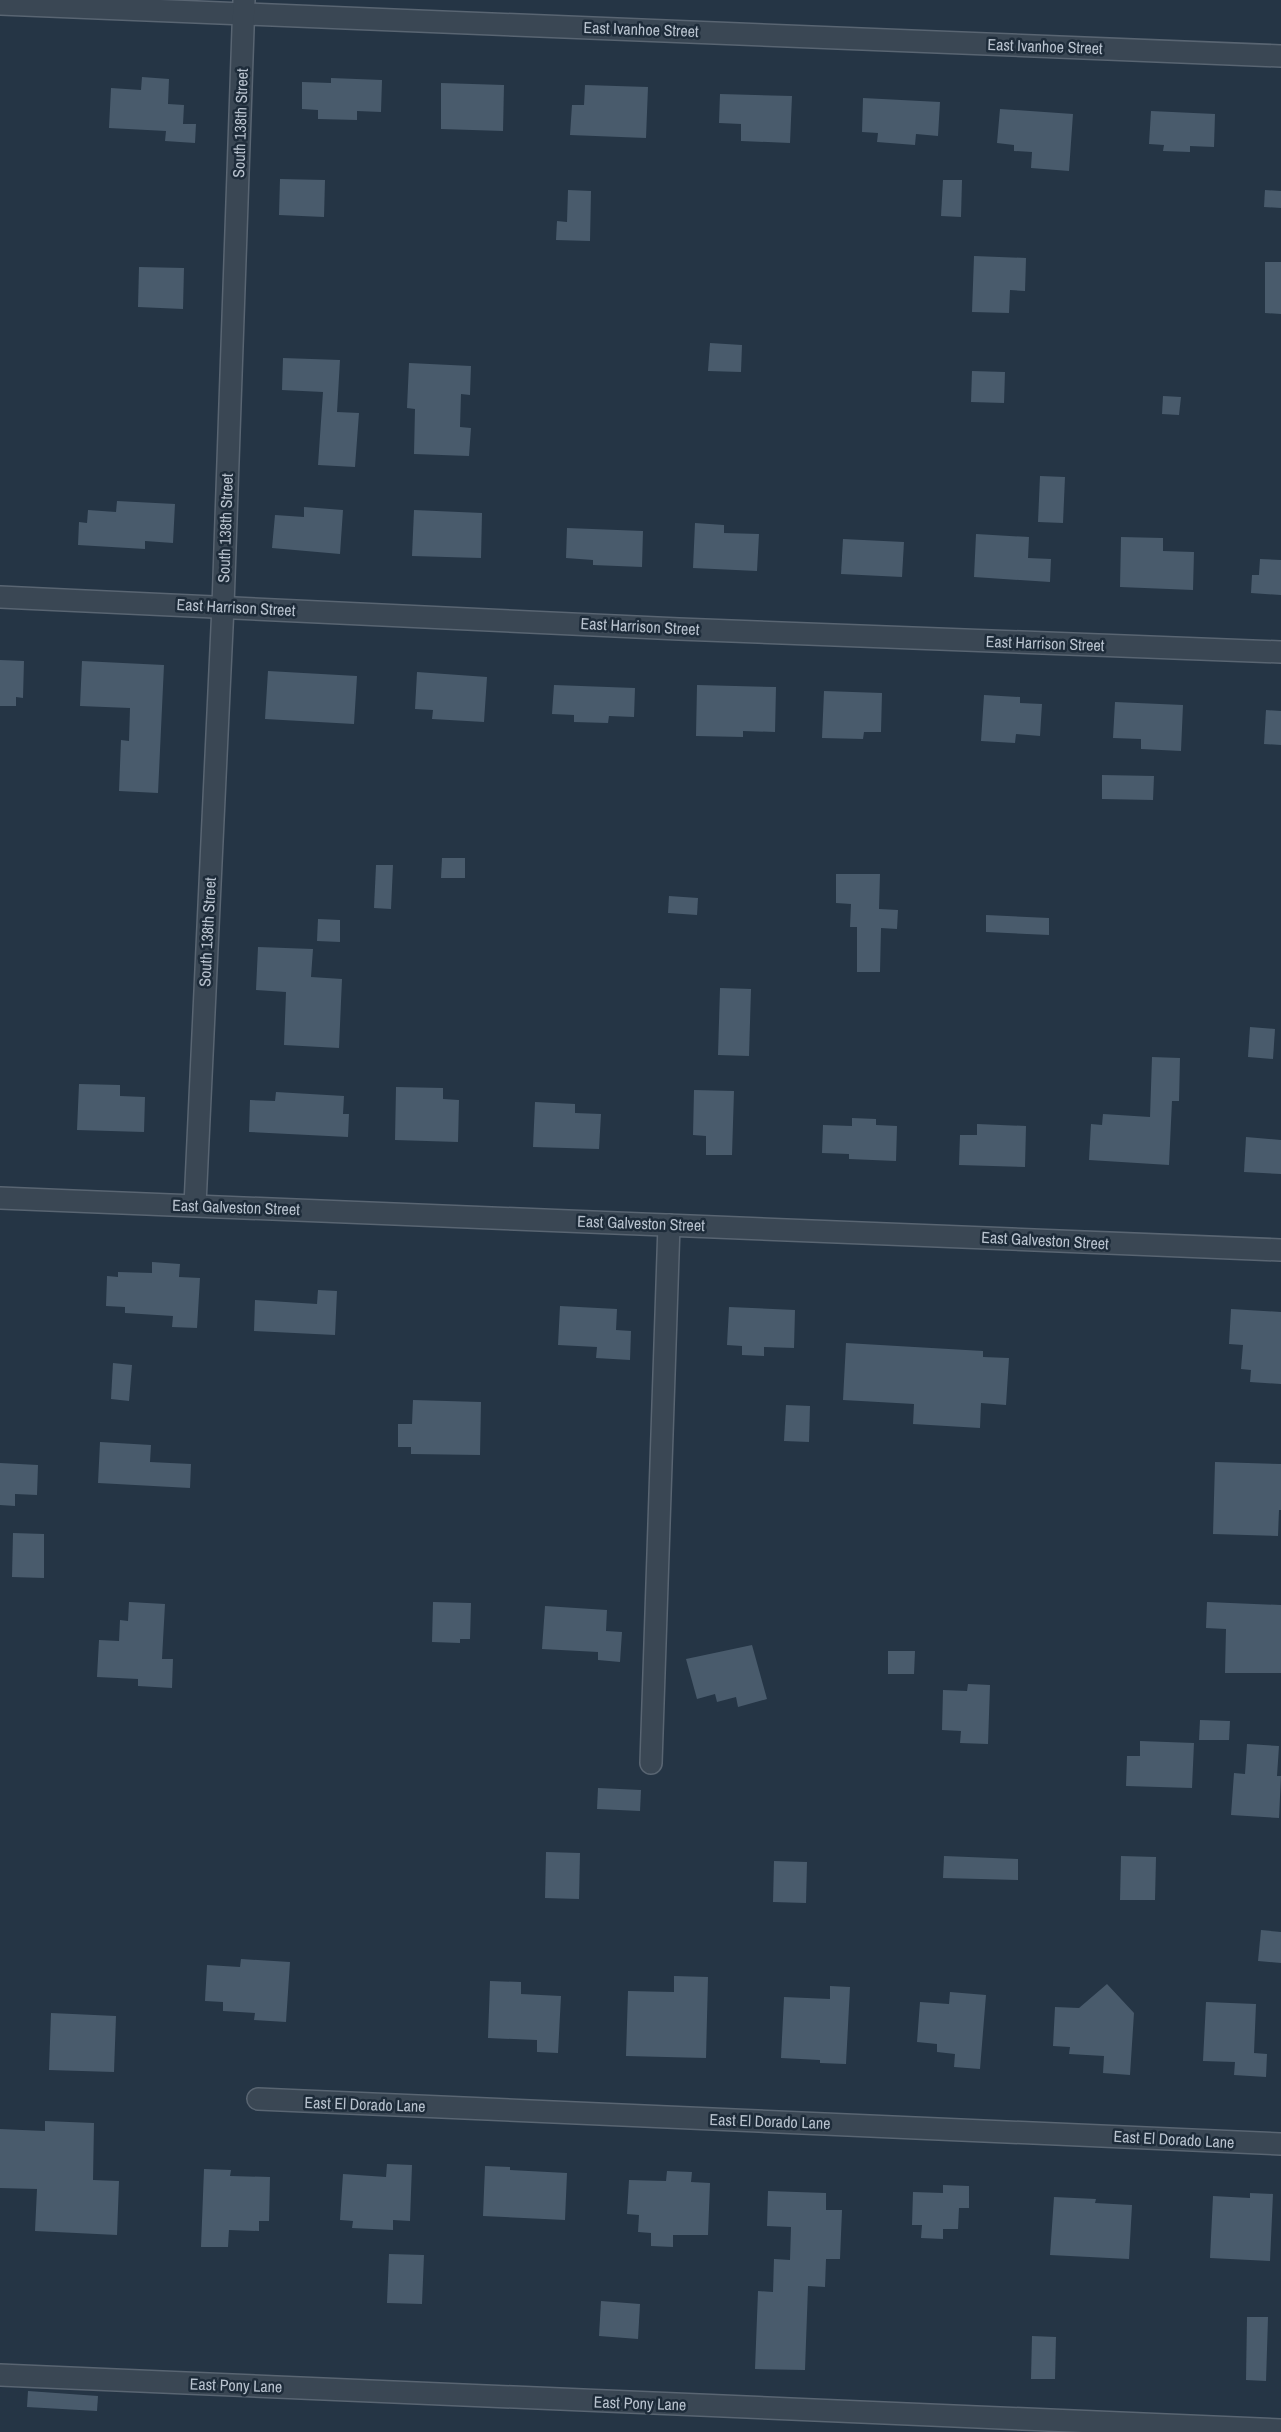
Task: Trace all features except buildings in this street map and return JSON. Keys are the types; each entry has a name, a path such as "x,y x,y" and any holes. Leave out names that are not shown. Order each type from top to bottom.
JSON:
{"street":[{"name":"East Ivanhoe Street","path":"0,4 244,6 1281,56"},
{"name":"South 138th Street","path":"195,1205 222,606 244,6"},
{"name":"East Harrison Street","path":"0,597 679,629 1281,652"},
{"name":"East Galveston Street","path":"0,1198 1281,1250"},
{"path":"651,1763 669,1225"},
{"name":"East El Dorado Lane","path":"258,2099 1281,2144"},
{"name":"East Pony Lane","path":"0,2375 1281,2430"}]}
